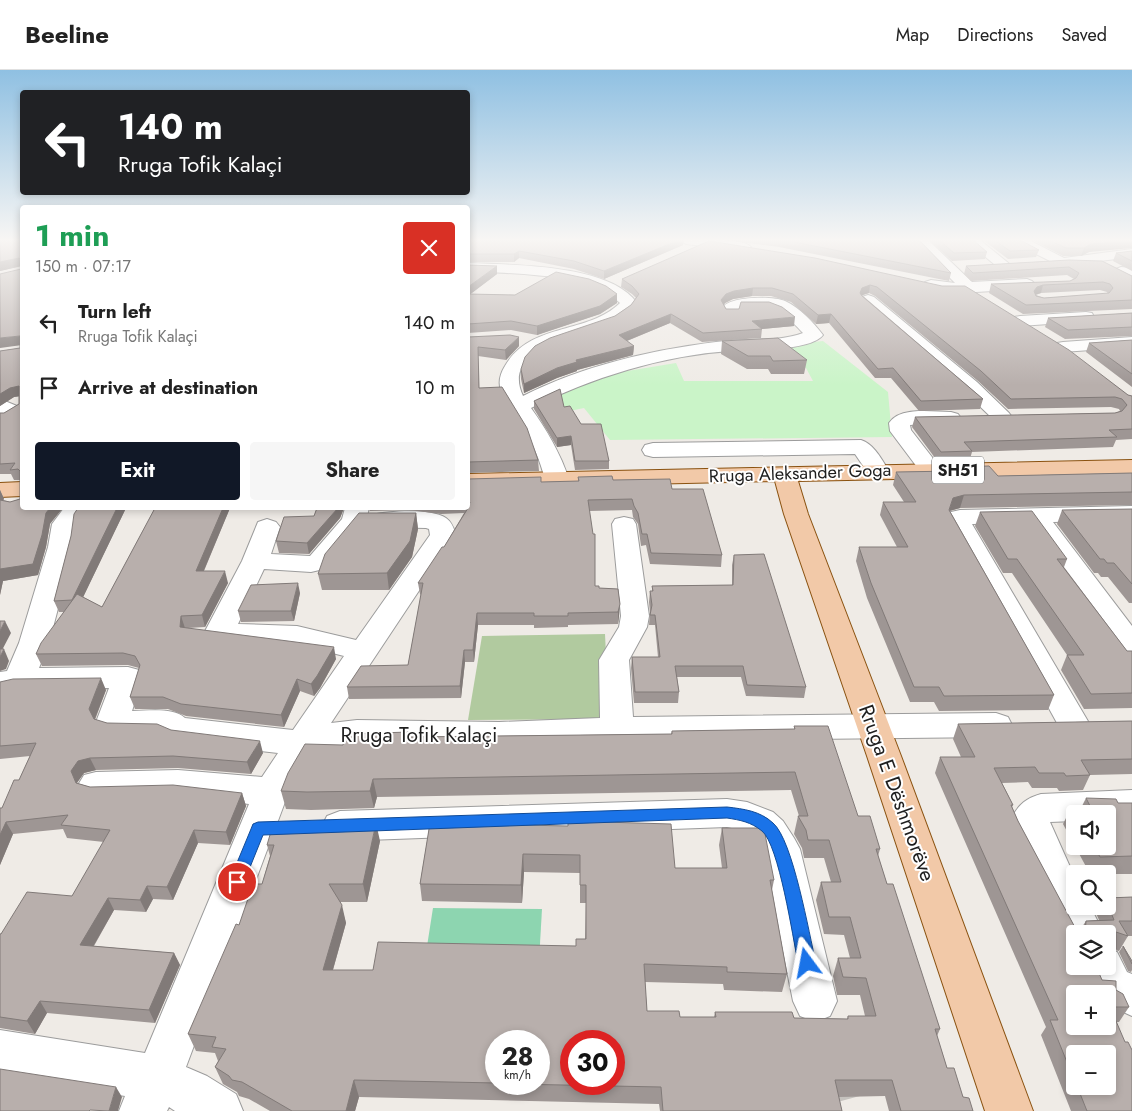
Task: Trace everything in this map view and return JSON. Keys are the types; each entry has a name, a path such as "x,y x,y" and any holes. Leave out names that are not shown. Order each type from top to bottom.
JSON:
{"main road":[{"name":"Rruga Aleksander Goga","path":"470,481 1132,467"},
{"path":"732,475 772,494 796,514 804,497 813,488 838,472"},
{"name":"Rruga E Dëshmorëve","path":"784,474 796,514 874,727 1009,1111"}],"street":[{"path":"557,479 546,449 510,391 509,381 513,365 526,351 539,343 608,318 627,306 629,303 626,299 607,289"},
{"path":"968,289 989,302"},
{"path":"868,300 892,323 980,394 1012,417 906,419 898,423 901,431 931,470"},
{"path":"518,406 558,386 606,370 714,347 779,343 806,339 814,335 801,321 780,305 735,305 730,308 731,312"},
{"path":"1004,312 1084,362 1103,362"},
{"path":"1020,321 1104,316"},
{"path":"517,338 539,343"},
{"path":"1051,340 1132,342"},
{"path":"653,450 861,447 878,471"},
{"path":"10,681 34,643 61,547 64,524 74,510"},
{"path":"1034,514 1132,513"},
{"path":"151,1095 258,829 270,792 363,651 443,535 441,526 437,522 355,514 327,555 319,562 311,564 255,561"},
{"path":"1034,514 1130,644"},
{"name":"Rruga Tofik Kalaçi","path":"302,743 330,735 357,732 500,734 617,729 1061,724 960,523 960,517 967,516 1034,514"},
{"path":"617,729 614,660 633,626 635,616 624,524"},
{"path":"267,527 255,561 219,633 297,635 363,651"},
{"path":"10,681 128,677 112,722 170,723 176,729 302,743"},
{"path":"96,786 178,783 270,792"},
{"path":"1079,925 1065,900 1030,817 1041,808 1132,804"},
{"path":"258,829 727,812 750,816 769,828 781,849 816,1001"},
{"path":"1106,975 1112,986 1132,995"},
{"path":"0,1053 151,1095 190,1093 219,1111"}],"green space":[{"path":"823,341 888,392 892,437 610,440 584,408 565,412 556,394 615,373 676,363 684,381 813,381 806,368 766,347"},
{"path":"605,634 609,719 468,720 482,636"},
{"path":"433,908 542,909 539,961 425,959"}],"building":[{"path":"0,289 20,289 20,336 0,338"},
{"path":"526,289 610,289 617,294 600,306 537,326 511,321 470,324 470,294 515,295"},
{"path":"634,289 749,289 726,294 721,300 726,309 739,309 741,302 769,302 782,307 795,317 752,321 762,329 703,333 671,314 619,335 634,346 576,360 577,362 557,368 524,384 521,369 525,357 535,346 550,338 615,316 631,305 639,294"},
{"path":"774,289 862,289 860,293 862,296 983,399 921,401 893,368 878,369 831,314 818,315 793,294"},
{"path":"879,289 969,289 1069,350 1128,395 1132,396 1132,429 1109,430 1117,437 964,442 972,451 941,452 915,417 1115,413 1122,411 1127,405 1122,399 1115,397 1011,399 981,371"},
{"path":"999,289 1036,289 1034,291 1036,296 1044,298 1109,293 1113,289 1132,289 1132,300 1026,305"},
{"path":"1132,313 1132,327 1068,330 1048,318"},
{"path":"510,335 519,337 505,350 478,347 479,388 502,387 527,428 538,460 470,462 470,337"},
{"path":"778,338 807,360 773,361 770,356 748,356 722,341"},
{"path":"1132,340 1132,374 1089,343"},
{"path":"20,348 20,471 18,469 10,470 15,463 0,464 0,413 4,413 19,404 19,386 10,388 0,394 0,351"},
{"path":"560,389 564,407 570,406 581,424 601,424 609,461 575,461 571,436 557,438 534,401"},
{"path":"989,466 998,476 1132,473 1132,492 964,495 953,498 949,510 1054,695 944,696 939,687 914,687 871,583 859,547 908,547 883,502 916,502 896,472 954,471 951,467"},
{"path":"612,476 613,480 670,479 672,489 703,489 722,555 651,553 647,534 642,534 638,513 632,499 588,500 593,534 595,534 595,586 618,589 620,604 618,612 568,613 568,616 534,616 534,613 477,613 473,650 464,650 460,686 347,687 361,666 408,665 423,583 418,583 442,547 444,547 467,510 470,510 470,479 541,477 541,482 579,481 578,477"},
{"path":"20,499 20,510 48,510 33,564 0,569 0,500 10,502"},
{"path":"1132,509 1132,584 1114,563 1107,563 1104,559 1100,559 1062,510"},
{"path":"77,510 116,510 72,600 54,601 71,536 74,514"},
{"path":"154,510 222,510 196,571 225,571 202,615 181,616 180,627 334,647 311,684 297,679 281,715 181,704 163,697 130,697 140,665 135,656 123,653 36,654 41,643 77,594 102,607"},
{"path":"316,510 336,510 307,543 276,541 284,517 314,516"},
{"path":"1032,511 1067,559 1057,559 1127,651 1132,651 1132,693 1091,694 1067,655 1084,655 1017,559 1008,559 980,512"},
{"path":"359,513 416,513 410,541 387,573 318,574 325,554"},
{"path":"764,554 806,687 747,685 743,666 675,666 679,692 635,692 632,657 660,657 655,615 650,615 652,605 650,591 653,591 652,586 733,585 734,555"},
{"path":"298,583 291,611 238,611 251,585"},
{"path":"0,621 5,621 0,631"},
{"path":"0,649 4,649 0,657"},
{"path":"101,678 89,709 94,719 107,723 157,724 171,730 260,741 247,762 173,756 90,758 78,761 71,771 76,783 90,787 173,785 242,793 226,832 194,830 167,887 147,886 140,900 108,898 80,945 174,953 149,1010 40,1001 27,1021 0,1017 0,934 27,892 72,896 110,830 61,825 68,815 6,822 0,835 0,808 2,808 14,780 19,780 36,743 0,746 0,682 13,679"},
{"path":"1132,721 1132,759 1081,760 1090,775 1066,776 1064,773 1039,773 1035,767 994,768 1013,805 1011,805 1018,821 1066,911 1066,915 1068,915 1074,925 1066,925 1066,975 1100,975 1102,980 1116,981 1116,985 1066,985 1066,1035 1116,1035 1116,1021 1125,1042 1128,1042 1132,1050 1132,1111 1087,1111 1081,1095 1116,1095 1116,1045 1066,1045 1066,1060 1050,1020 1058,1020 940,757 975,757 958,724"},
{"path":"794,726 828,726 858,816 870,816 880,849 876,849 887,884 893,884 940,1029 935,1029 947,1068 954,1068 963,1097 969,1098 973,1111 901,1111 892,1080 835,1080 842,1111 663,1111 661,1087 625,1086 625,1030 560,1030 560,1085 550,1085 550,1030 485,1030 485,1083 354,1080 346,1111 292,1111 242,1082 232,1080 215,1067 226,1049 212,1047 216,1037 188,1034 236,924 239,925 253,884 262,884 274,845 267,845 272,828 376,823 363,884 329,884 342,905 323,970 373,970 378,942 576,946 576,939 586,939 586,885 580,885 580,855 523,854 521,885 420,884 430,823 568,826 568,821 671,824 675,868 727,868 722,828 761,828 765,834 774,880 770,880 787,974 727,972 727,967 644,964 647,1011 679,1011 680,1017 716,1017 715,1012 792,1012 794,1018 848,1019 848,1016 876,1016 866,978 843,977 838,958 861,958 850,917 829,917 821,882 841,882 829,840 808,840 806,830 798,816 808,816 795,772 373,779 370,791 281,791 288,773 305,744 343,745 345,734 410,732 409,737 672,734 672,731 795,729"},
{"path":"1086,798 1116,799 1118,803 1132,803 1132,856 1100,857 1099,855 1116,855 1116,805 1090,805"},
{"path":"1132,897 1132,921 1119,921 1128,936 1116,932 1116,925 1086,925 1086,921 1114,920 1112,915 1116,915 1116,898"},
{"path":"1116,990 1123,994 1129,1007 1116,1007"},
{"path":"0,1069 116,1087 109,1111 0,1111"}],"tunnel":[{"path":"832,1060 846,1111"}],"route":[{"path":"237,882 258,829 727,812 750,816 769,828 781,849 807,963"}]}
